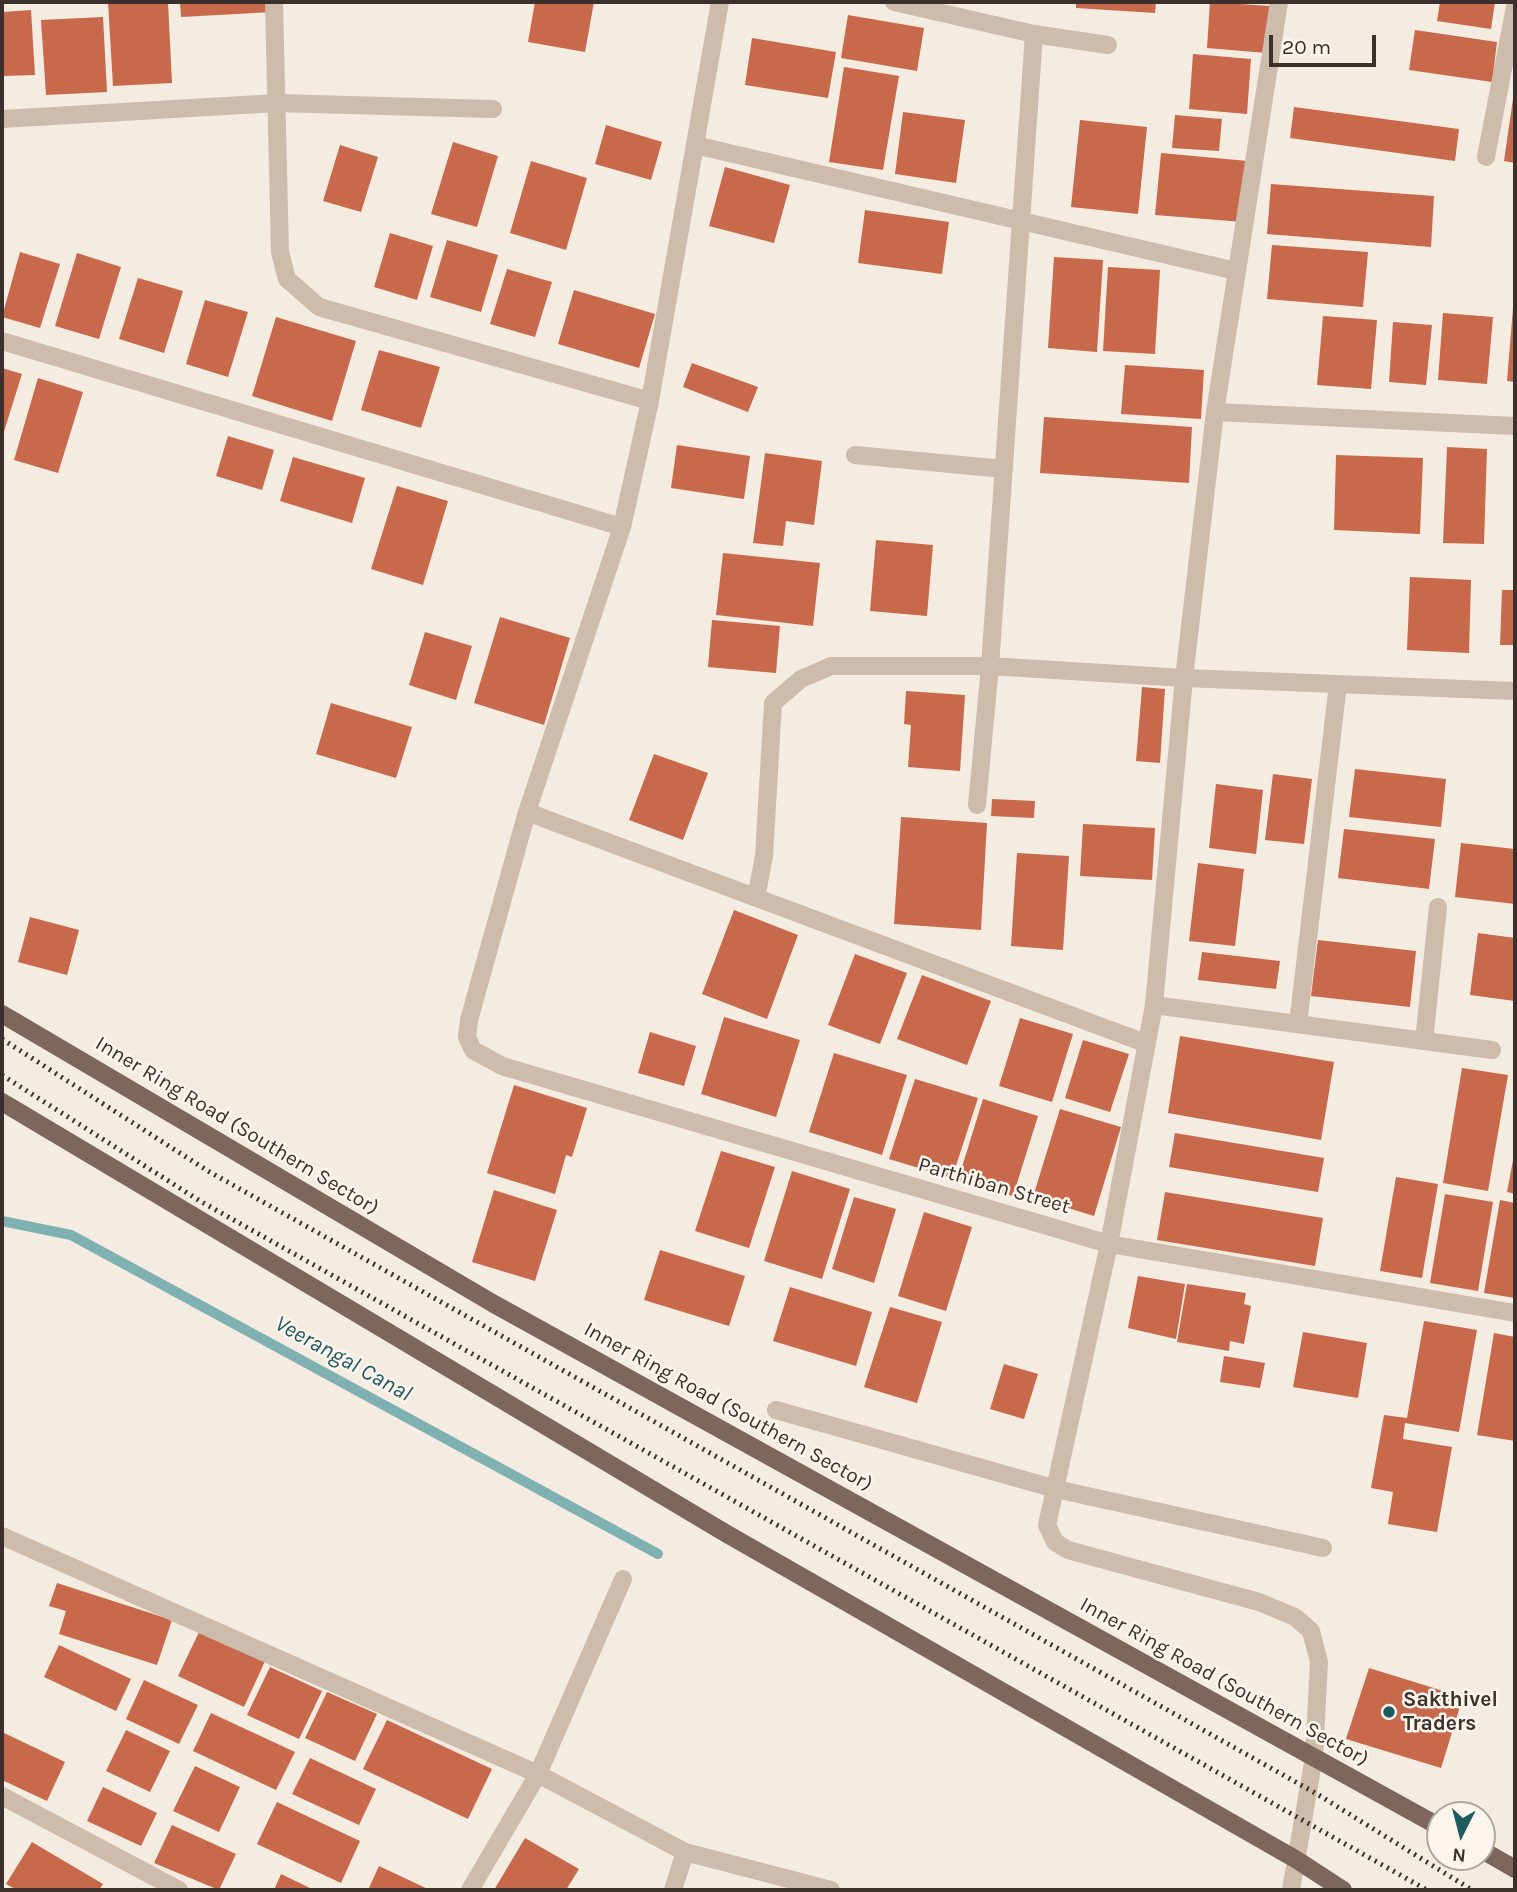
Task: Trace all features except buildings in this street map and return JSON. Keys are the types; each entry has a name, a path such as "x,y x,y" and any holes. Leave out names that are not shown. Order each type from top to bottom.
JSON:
{"main road":[{"name":"Inner Ring Road (Southern Sector)","path":"2,1014 494,1304 1426,1819"},
{"path":"2,1102 727,1534 1297,1860 1343,1890"},
{"path":"1496,1858 1515,1869"}],"street":[{"path":"274,2 280,252 287,279 319,307 650,401"},
{"path":"720,2 650,401 622,527 527,812 1146,1043"},
{"path":"894,2 1034,34 1108,45"},
{"path":"1279,2 1215,412 1184,678 1154,1005 1109,1244 1047,1525 1055,1542 1068,1550 1259,1602 1295,1617 1311,1631 1320,1662 1314,1758 1291,1890"},
{"path":"1486,157 1515,7"},
{"path":"977,805 990,666 1034,34"},
{"path":"2,119 277,103 493,109"},
{"path":"695,145 1020,223 1236,271"},
{"path":"2,341 622,527"},
{"path":"1215,412 1515,426"},
{"path":"855,455 1004,469"},
{"path":"756,898 764,856 773,703 801,679 831,666 990,666 1184,678 1515,691"},
{"path":"1298,1024 1338,684"},
{"name":"Parthiban Street","path":"527,812 469,1020 467,1037 473,1051 502,1066 1109,1244 1515,1313"},
{"path":"1424,1041 1438,908"},
{"path":"1154,1005 1492,1050"},
{"path":"776,1410 1056,1489 1323,1548"},
{"path":"2,1536 538,1774 685,1853 831,1890"},
{"path":"470,1890 538,1774 622,1578"},
{"path":"2,1796 179,1890"},
{"path":"673,1890 685,1853"}],"waterway":[{"name":"Veerangal Canal","path":"2,1221 71,1235 658,1554"}],"railway":[{"path":"2,1039 208,1171 1317,1794 1472,1890"},
{"path":"2,1075 200,1201 1427,1890"}],"place":[{"name":"Sakthivel Traders","path":"1389,1712"}]}
